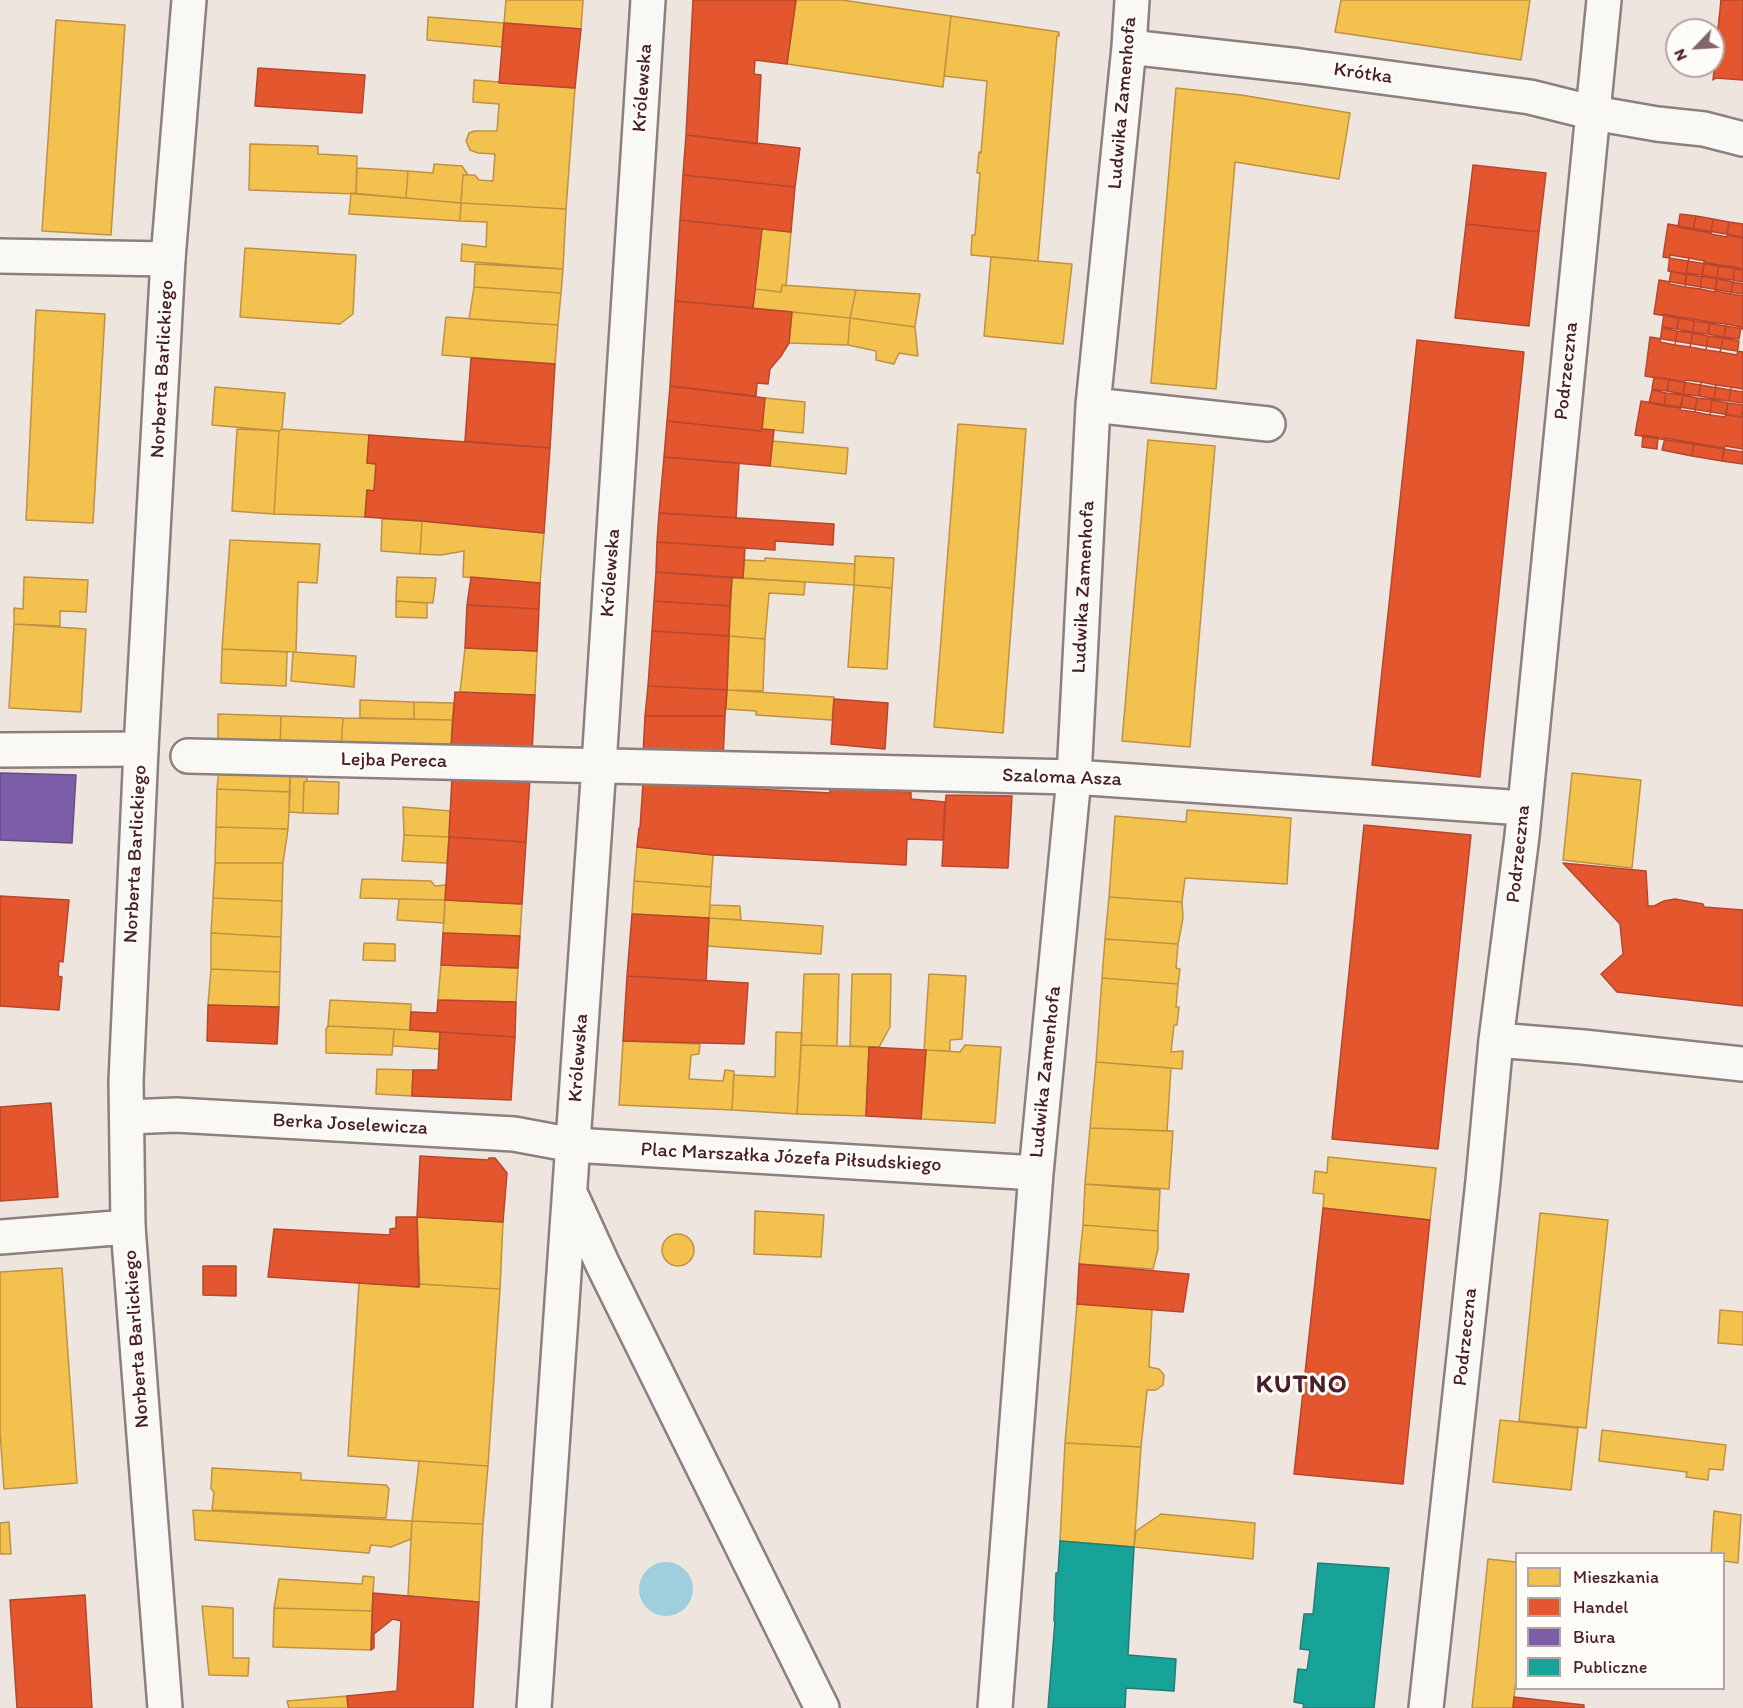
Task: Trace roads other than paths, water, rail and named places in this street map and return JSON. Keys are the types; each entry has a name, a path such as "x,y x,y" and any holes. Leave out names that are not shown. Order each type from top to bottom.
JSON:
{"street":[{"name":"Norberta Barlickiego","path":"165,1708 129,1227 127,1069 141,749 168,259 189,0"},
{"name":"Królewska","path":"573,1145 648,0"},
{"name":"Podrzeczna","path":"1426,1708 1496,1040 1521,848 1604,0"},
{"name":"Ludwika Zamenhofa","path":"1036,1173 1074,777 1093,405 1129,47 1128,1"},
{"name":"Krótka","path":"1129,47 1300,66 1519,95 1657,124 1704,129 1743,139"},
{"path":"0,256 168,259"},
{"path":"1093,405 1268,424"},
{"path":"0,750 141,749"},
{"name":"Lejba Pereca","path":"188,756 599,765"},
{"name":"Szaloma Asza","path":"599,765 1074,777 1524,808"},
{"path":"1496,1040 1743,1064"},
{"name":"Berka Joselewicza","path":"127,1117 176,1115 513,1134 573,1145"},
{"path":"534,1708 573,1145"},
{"name":"Plac Marszałka Józefa Piłsudskiego","path":"573,1145 1036,1173"},
{"path":"994,1708 1036,1173"},
{"path":"570,1194 822,1708"},
{"path":"0,1237 129,1227"}],"water":[{"path":"661,1562 671,1562 681,1566 689,1574 693,1589 689,1604 681,1612 671,1616 661,1616 651,1612 643,1604 639,1594 639,1584 643,1574 651,1566"}],"district":[{"name":"KUTNO","path":"1302,1385"}]}
